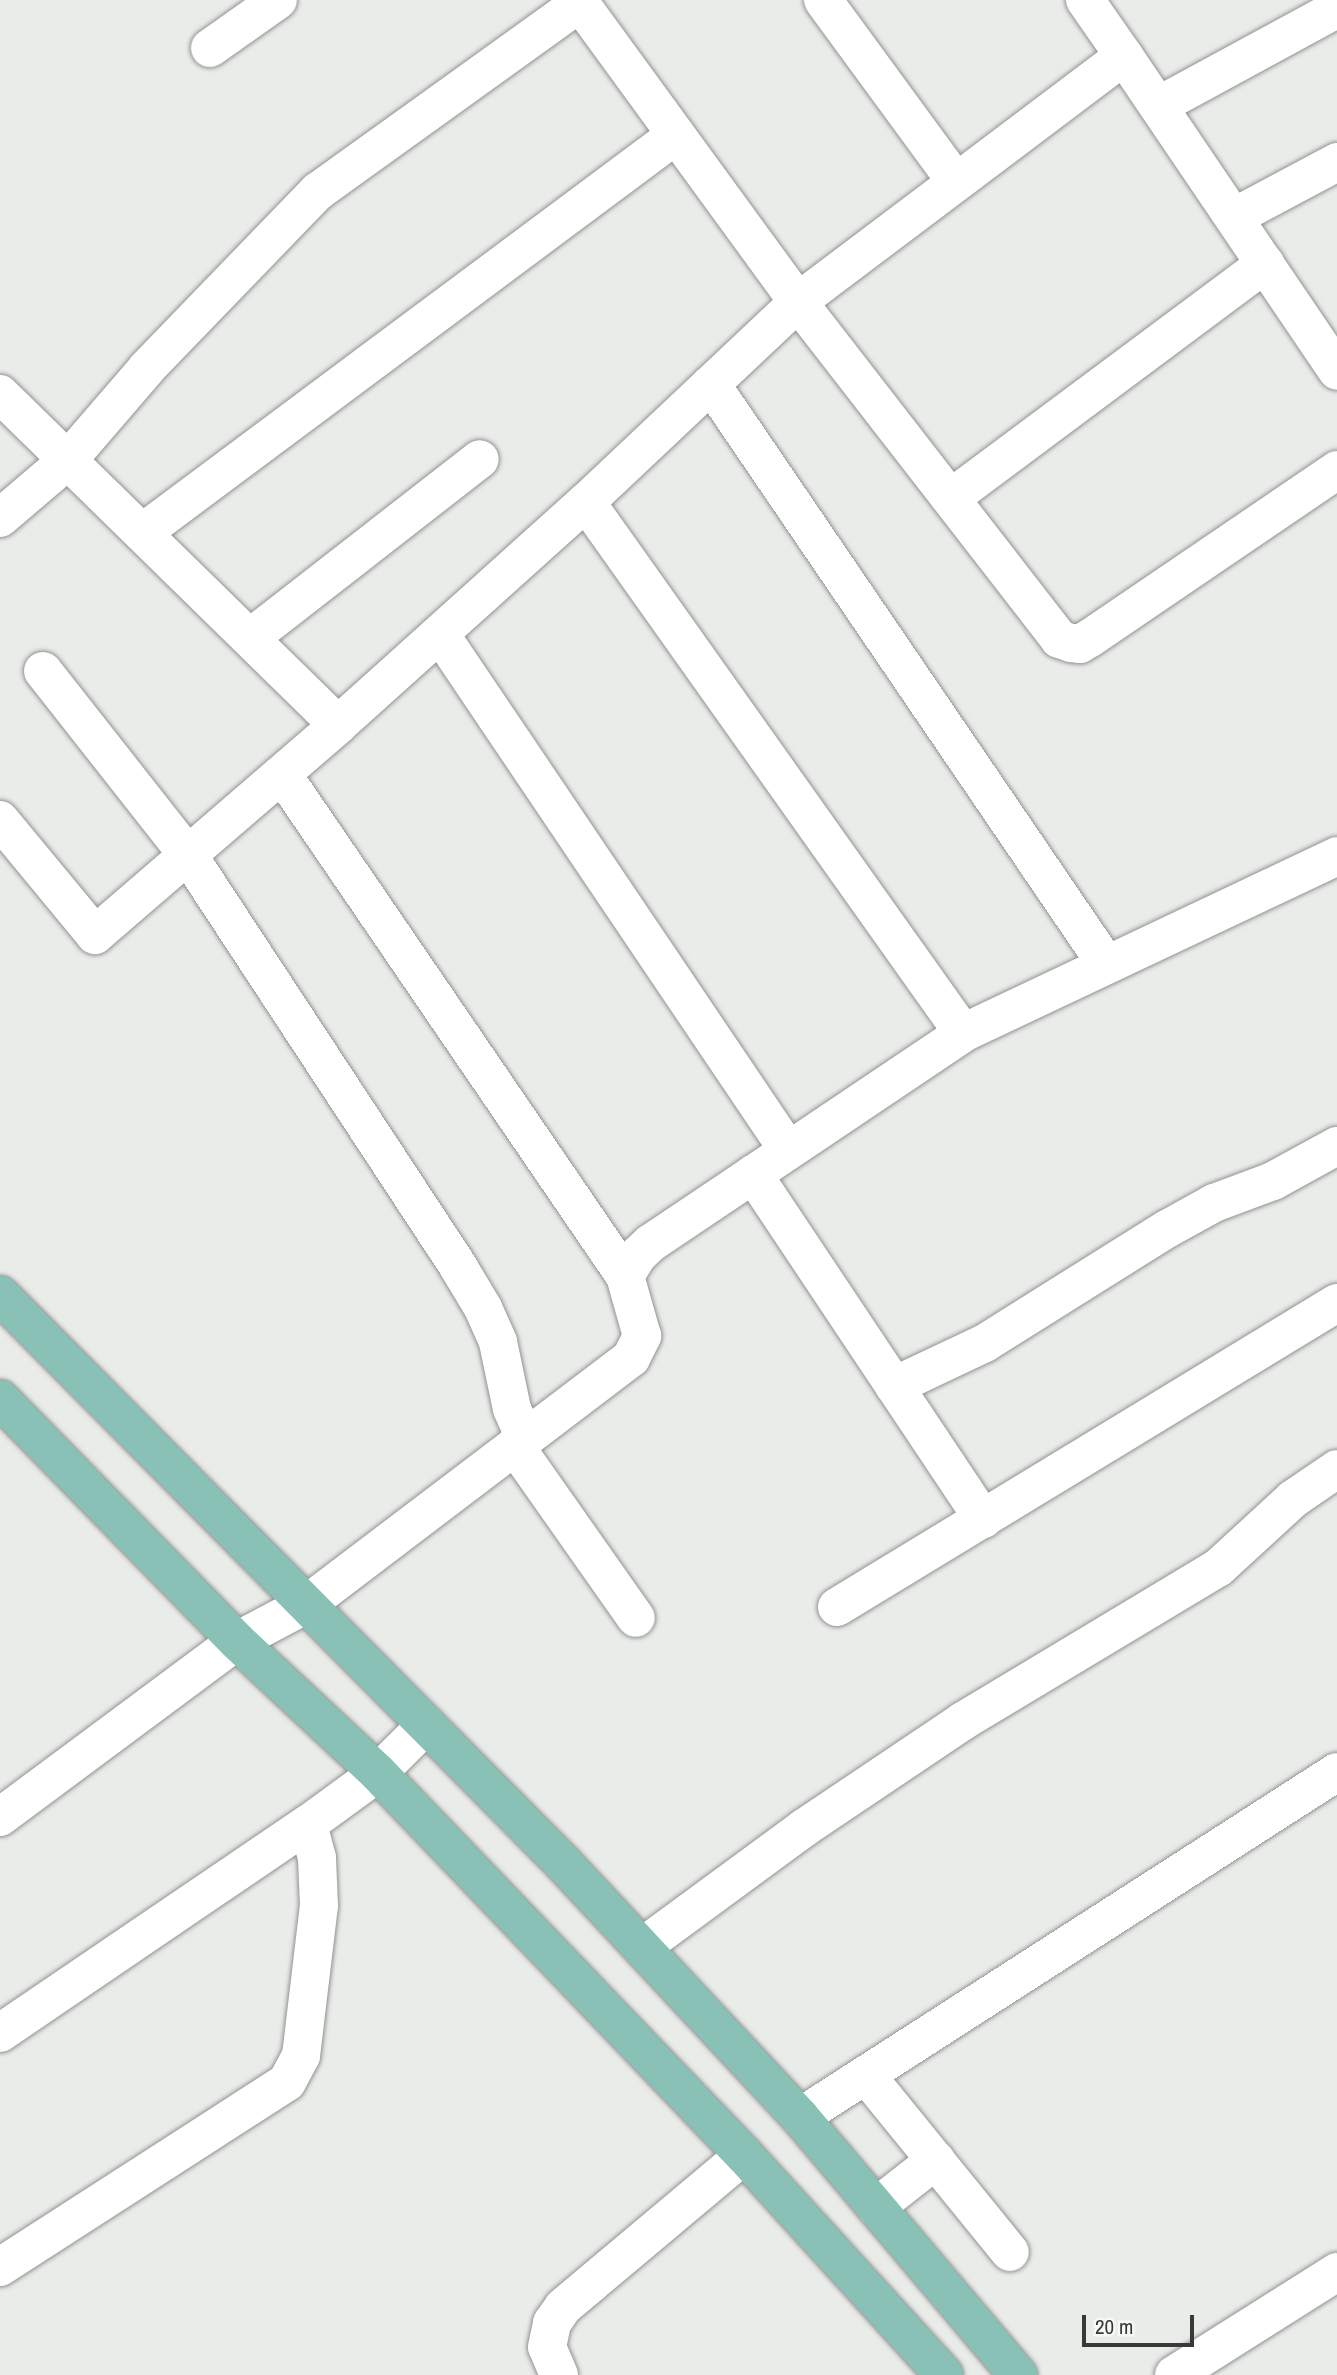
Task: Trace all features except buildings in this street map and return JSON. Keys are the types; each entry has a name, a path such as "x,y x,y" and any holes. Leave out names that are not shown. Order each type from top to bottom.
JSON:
{"main road":[{"path":"0,1295 642,1947 800,2116 1018,2375"},
{"path":"0,1399 237,1641 377,1773 744,2155 944,2375"}],"street":[{"path":"210,48 278,0"},
{"path":"823,0 956,182"},
{"path":"0,518 68,460 147,368 317,192 579,1 797,302 1059,639 1080,644 1337,470"},
{"path":"1089,1 1265,264 1327,334 1337,371"},
{"path":"1158,106 1337,9"},
{"path":"0,820 95,935 440,634 586,502 797,302 1124,56"},
{"path":"142,533 676,135"},
{"path":"1234,217 1337,162"},
{"path":"951,498 1265,264"},
{"path":"711,384 1106,964"},
{"path":"0,394 338,725"},
{"path":"250,638 480,459"},
{"path":"586,502 963,1032"},
{"path":"440,634 788,1150"},
{"path":"43,671 188,855 471,1288 498,1342 520,1442 636,1618"},
{"path":"0,1817 237,1641 307,1604 631,1358 639,1347 642,1336 625,1276 282,774"},
{"path":"625,1276 638,1255 651,1243 963,1032 1337,856"},
{"path":"894,1386 985,1343 1202,1209 1273,1181 1337,1146"},
{"path":"753,1174 983,1519"},
{"path":"837,1607 1337,1303"},
{"path":"642,1947 804,1828 963,1721 1218,1568 1293,1499 1337,1469"},
{"path":"0,2033 308,1824 377,1773 426,1725"},
{"path":"800,2116 1337,1772"},
{"path":"0,2267 287,2082 301,2056 319,1906 317,1858 308,1824"},
{"path":"866,2075 1010,2252"},
{"path":"559,2375 547,2347 552,2323 563,2307 744,2155"},
{"path":"876,2207 936,2160"},
{"path":"1174,2375 1337,2272"}]}
